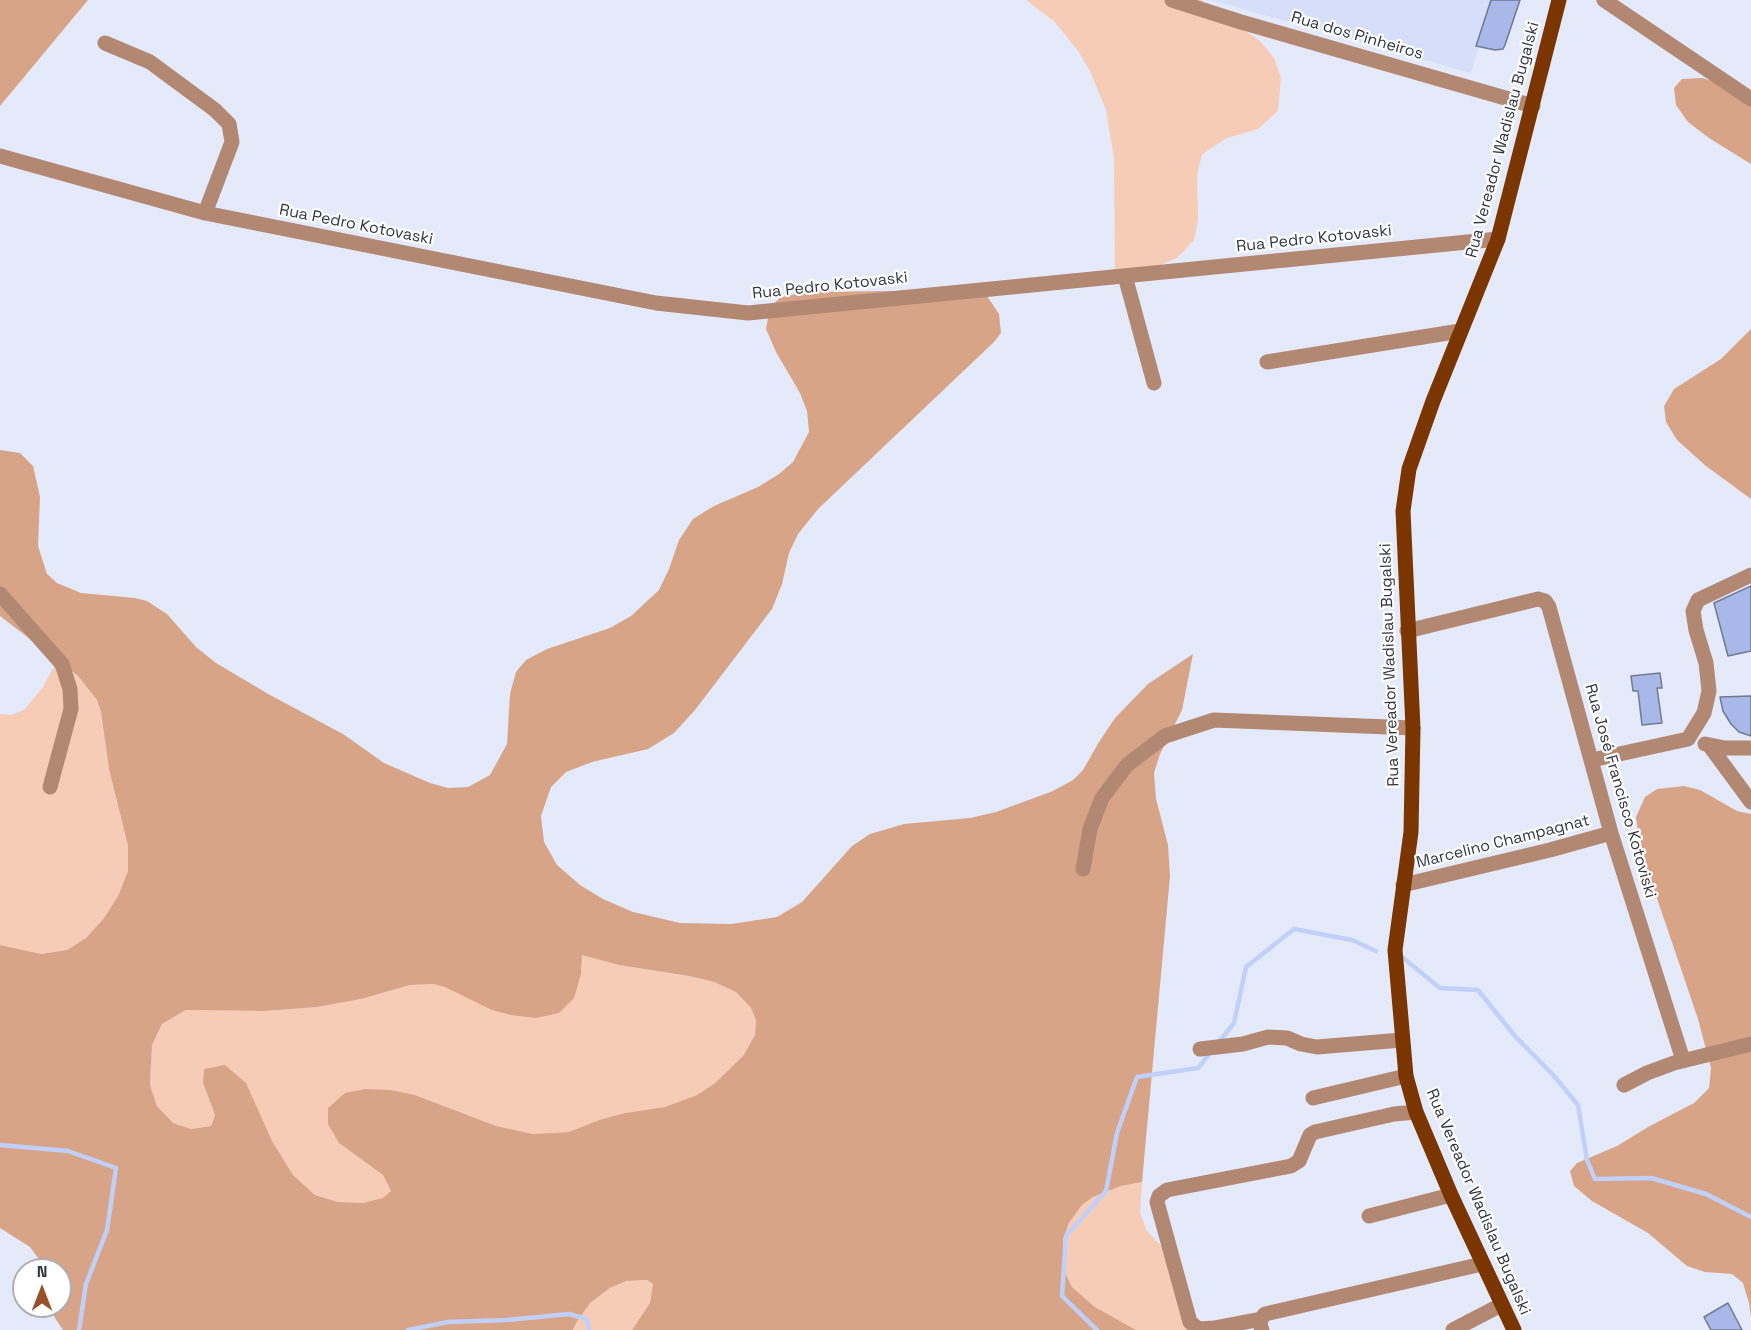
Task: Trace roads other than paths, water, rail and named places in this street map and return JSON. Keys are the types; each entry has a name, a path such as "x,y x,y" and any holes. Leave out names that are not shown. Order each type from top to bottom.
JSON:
{"main road":[{"name":"Rua Vereador Wadislau Bugalski","path":"1514,1330 1451,1195 1416,1112 1406,1076 1395,950 1411,832 1413,728 1403,511 1409,469 1498,239 1559,0"}],"street":[{"name":"Rua dos Pinheiros","path":"1172,0 1533,106"},
{"path":"1604,0 1751,99"},
{"path":"105,43 150,62 229,123 232,142 205,213"},
{"name":"Rua Pedro Kotovaski","path":"0,156 205,213 656,303 748,313 1498,239"},
{"path":"1125,276 1154,384"},
{"path":"1267,362 1461,331"},
{"path":"1688,739 1704,713 1709,691 1706,663 1693,611 1698,600 1751,574"},
{"path":"0,594 62,664 70,689 71,709 50,787"},
{"name":"Rua José Francisco Kotoviski","path":"1407,631 1538,599 1545,601 1550,607 1611,833 1683,1060"},
{"path":"1083,869 1090,829 1102,798 1127,765 1166,736 1214,720 1413,728"},
{"path":"1592,760 1688,739 1725,748 1751,748"},
{"path":"1709,745 1751,802"},
{"name":"Marcelino Champagnat","path":"1403,885 1611,833"},
{"path":"1200,1049 1243,1044 1268,1037 1287,1038 1300,1044 1317,1047 1402,1040"},
{"path":"1624,1085 1647,1073 1683,1060 1751,1044"},
{"path":"1313,1098 1406,1076"},
{"path":"1416,1112 1394,1114 1315,1132 1311,1135 1299,1161 1291,1166 1167,1190 1159,1196 1157,1202 1190,1322 1198,1329 1262,1324 1265,1314 1482,1264"},
{"path":"1370,1216 1451,1195"},
{"path":"1453,1330 1501,1305"}],"waterway":[{"path":"1219,1042 1234,1023 1246,967 1294,929 1352,940 1376,951"},
{"path":"1402,957 1440,988 1478,990 1514,1035 1554,1076 1578,1105 1587,1160 1595,1179 1651,1178 1706,1194 1751,1217"},
{"path":"1097,1330 1062,1296 1066,1236 1106,1191 1117,1133 1137,1077 1198,1068 1210,1053"},
{"path":"0,1145 68,1151 116,1168 107,1230 86,1284 79,1330"},
{"path":"408,1330 448,1322 507,1320 569,1314 587,1319 589,1330"}]}
